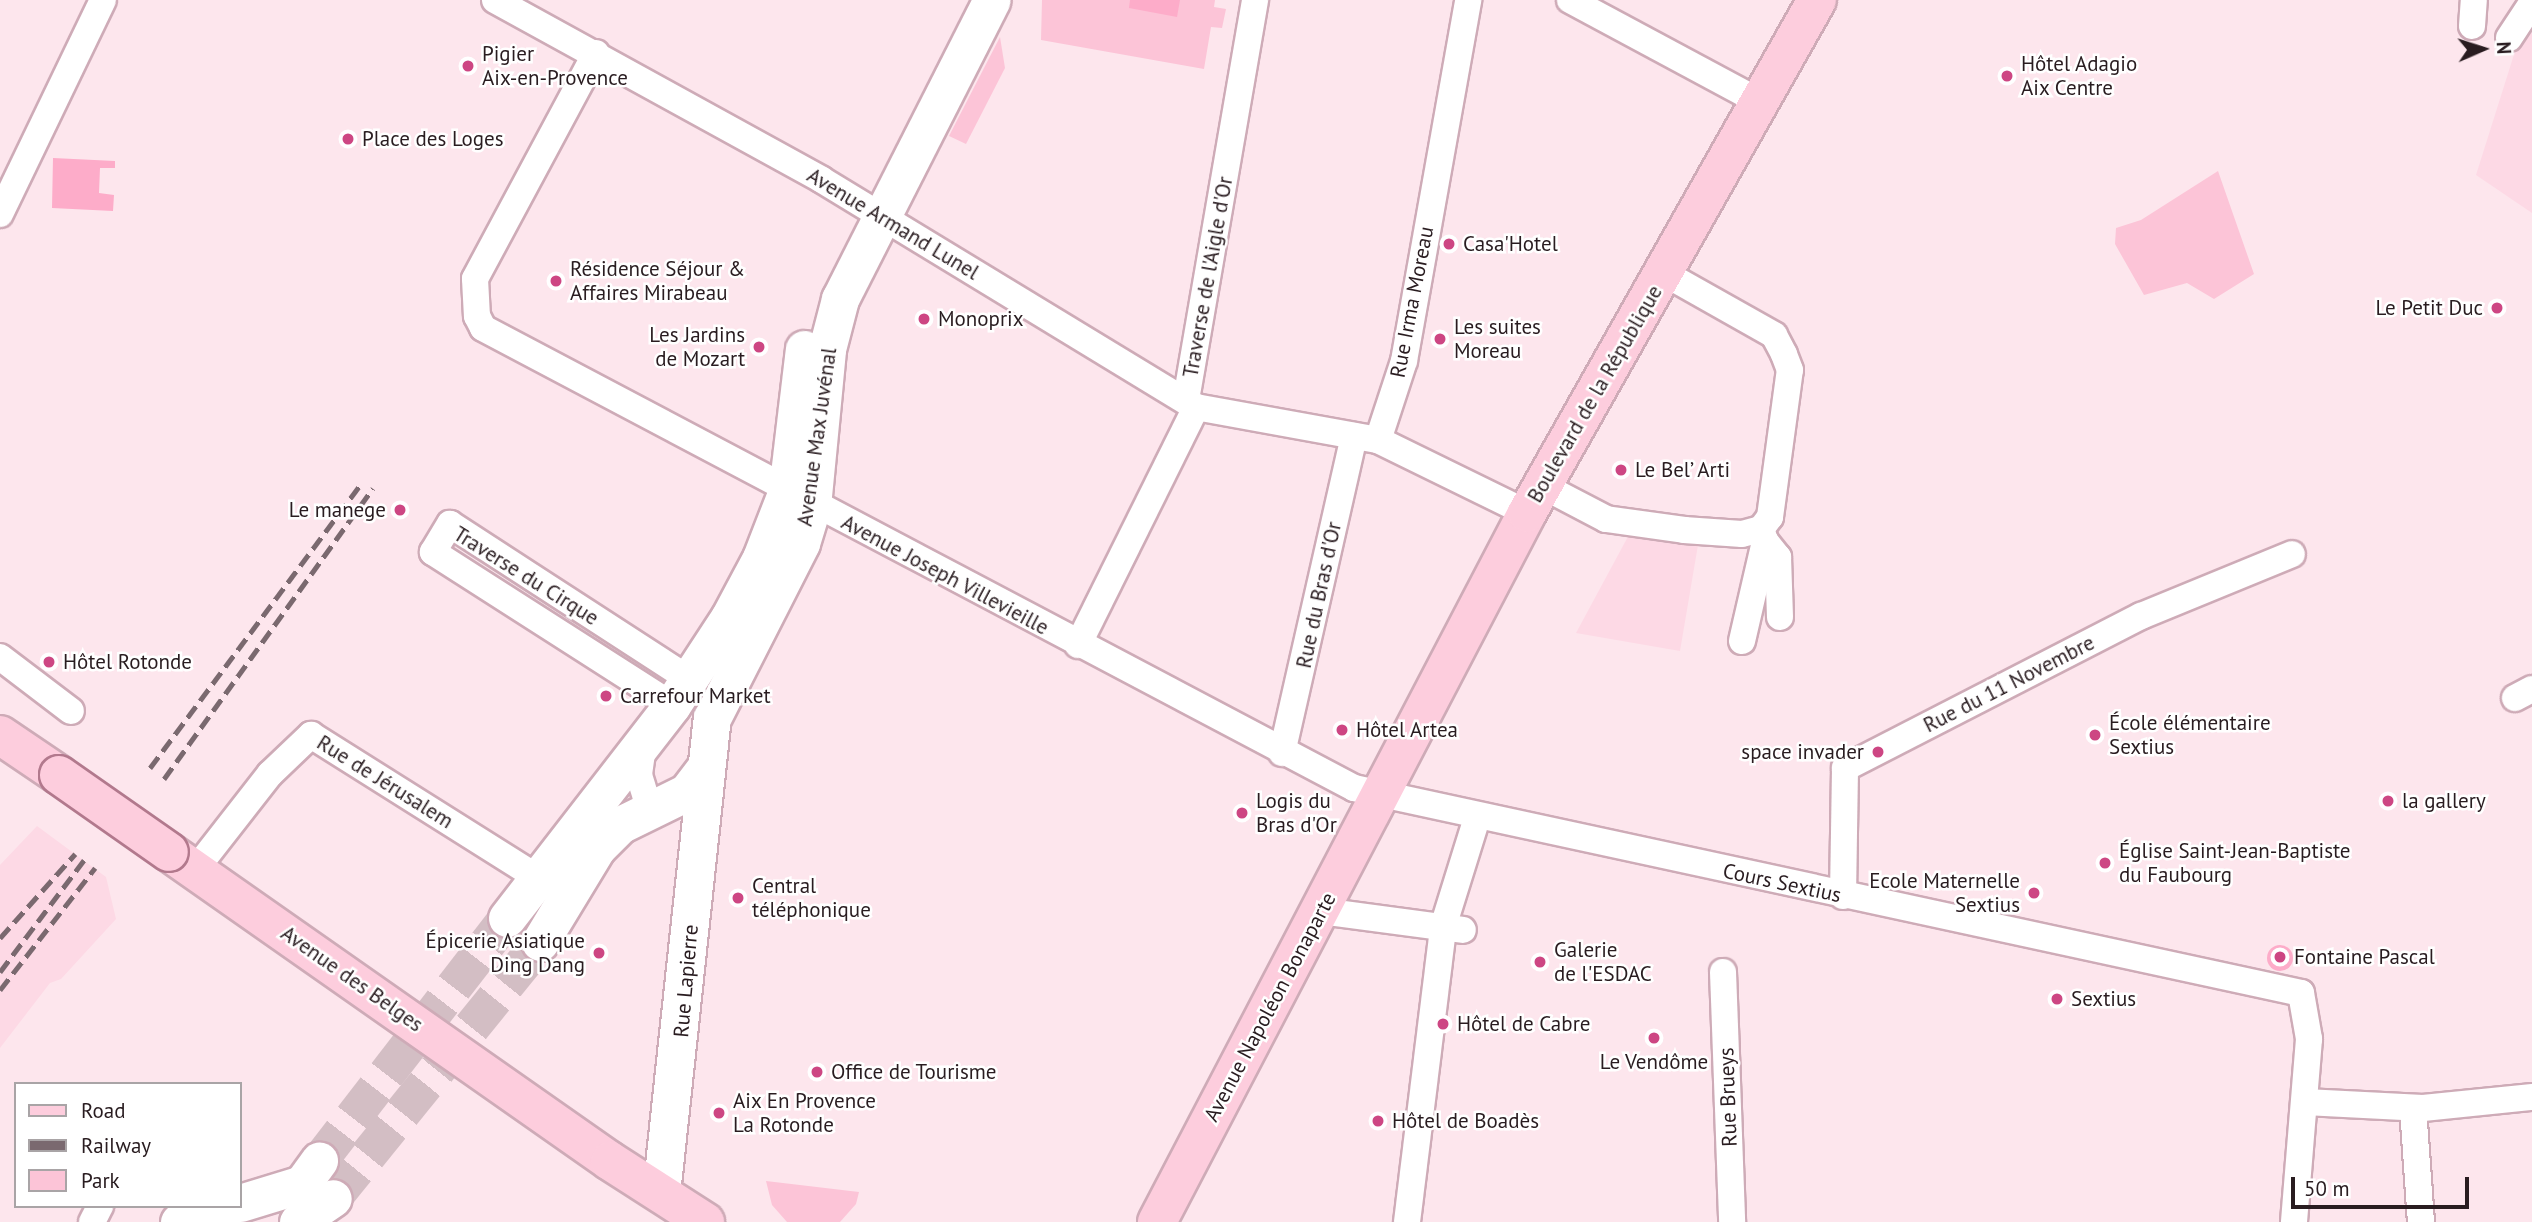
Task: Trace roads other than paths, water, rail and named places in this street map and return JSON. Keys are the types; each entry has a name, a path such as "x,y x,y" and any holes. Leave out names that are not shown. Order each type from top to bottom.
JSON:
{"main road":[{"name":"Avenue Max Juvénal","path":"705,768 712,718 723,691 802,543 800,498 827,349 840,299 871,210 969,0"},
{"name":"Avenue Max Juvénal","path":"871,210 992,0"},
{"name":"Boulevard de la République","path":"1383,793 1535,500 1817,0"},
{"name":"Avenue Max Juvénal","path":"507,918 643,746 681,693 800,498"},
{"name":"Avenue des Belges","path":"0,735 705,1222"},
{"path":"540,942 597,848 620,825 687,792 705,768"},
{"name":"Rue Lapierre","path":"661,1193 684,1007 705,768"},
{"name":"Avenue Napoléon Bonaparte","path":"1157,1222 1383,793"},
{"path":"242,1202 302,1184 319,1161"},
{"path":"298,1222 333,1198"},
{"path":"179,1222 222,1208"}],"street":[{"path":"0,214 103,0"},
{"name":"Avenue Armand Lunel","path":"495,0 596,53 871,210 1191,404"},
{"name":"Traverse de l'Aigle d'Or","path":"1255,0 1191,404 1366,438"},
{"name":"Rue Irma Moreau","path":"1366,438 1404,361 1468,0"},
{"path":"1570,0 1606,9 1760,102"},
{"path":"2509,38 2532,3"},
{"name":"Avenue Joseph Villevieille","path":"596,53 475,279 476,308 483,328 1282,753 1354,788 1383,793"},
{"path":"1664,273 1774,335 1790,370 1779,470 1742,641"},
{"path":"1078,645 1191,404"},
{"path":"1366,438 1535,500 1606,519 1763,535"},
{"name":"Rue du Bras d'Or","path":"1282,753 1366,438"},
{"name":"Traverse du Cirque","path":"450,524 681,693 433,552 450,524"},
{"path":"1763,535 1778,557 1780,617"},
{"name":"Rue du 11 Novembre","path":"1843,896 1845,768 2141,616 2292,554"},
{"path":"0,657 71,711"},
{"name":"Rue de Jérusalem","path":"182,861 311,735 538,878"},
{"path":"643,746 639,775 650,810"},
{"name":"Cours Sextius","path":"1383,793 1477,818 2301,993 2309,1039 2305,1102"},
{"path":"1408,1222 1453,929 1477,818"},
{"path":"1321,911 1453,929"},
{"name":"Rue Brueys","path":"1723,972 1732,1222"},
{"path":"2294,1222 2305,1102 2413,1108 2532,1097"},
{"path":"2413,1108 2421,1222"}],"tunnel":[{"path":"319,1161 507,918"},
{"path":"333,1198 540,942"}],"railway":[{"path":"150,768 362,483"},
{"path":"164,779 373,488"},
{"path":"0,938 75,854"},
{"path":"0,972 84,860"},
{"path":"0,990 95,868"}],"place":[{"name":"Pigier Aix-en-Provence","path":"468,66"},
{"name":"Hôtel Adagio Aix Centre","path":"2007,76"},
{"name":"Place des Loges","path":"348,139"},
{"name":"Casa'Hotel","path":"1449,244"},
{"name":"Résidence Séjour & Affaires Mirabeau","path":"556,281"},
{"name":"Le Petit Duc","path":"2497,308"},
{"name":"Monoprix","path":"924,319"},
{"name":"Les suites Moreau","path":"1440,339"},
{"name":"Les Jardins de Mozart","path":"759,347"},
{"name":"Le Bel’ Arti","path":"1621,470"},
{"name":"Le manege","path":"400,510"},
{"name":"Hôtel Rotonde","path":"49,662"},
{"name":"Carrefour Market","path":"606,696"},
{"name":"Hôtel Artea","path":"1342,730"},
{"name":"École élémentaire Sextius","path":"2095,735"},
{"name":"space invader","path":"1878,752"},
{"name":"la gallery","path":"2388,801"},
{"name":"Logis du Bras d'Or","path":"1242,813"},
{"name":"Église Saint-Jean-Baptiste du Faubourg","path":"2105,863"},
{"name":"Ecole Maternelle Sextius","path":"2034,893"},
{"name":"Central téléphonique","path":"738,898"},
{"name":"Épicerie Asiatique Ding Dang","path":"599,953"},
{"name":"Fontaine Pascal","path":"2280,957"},
{"name":"Galerie de l'ESDAC","path":"1540,962"},
{"name":"Sextius","path":"2057,999"},
{"name":"Hôtel de Cabre","path":"1443,1024"},
{"name":"Le Vendôme","path":"1654,1038"},
{"name":"Office de Tourisme","path":"817,1072"},
{"name":"Aix En Provence La Rotonde","path":"719,1113"},
{"name":"Hôtel de Boadès","path":"1378,1121"}]}
